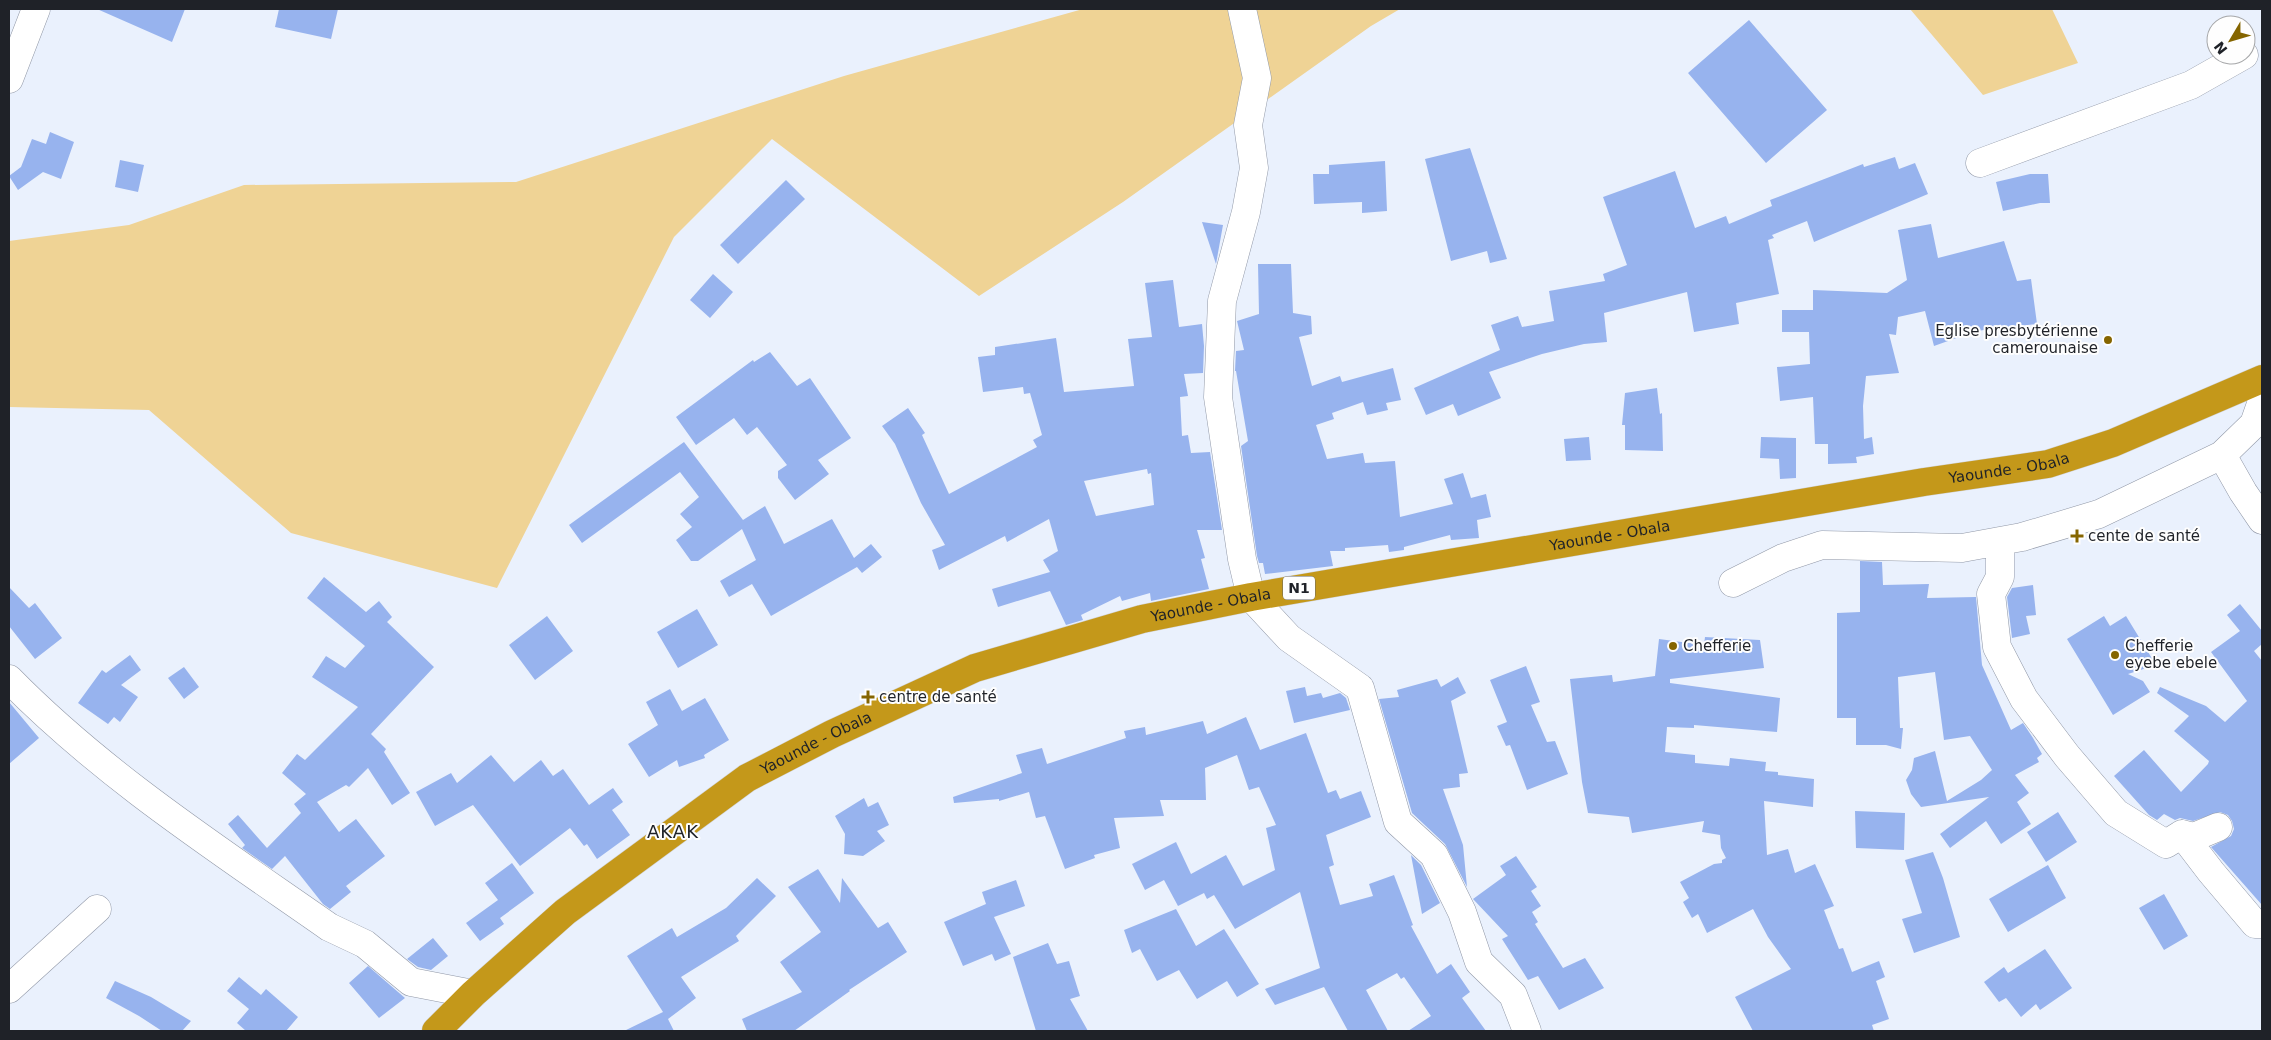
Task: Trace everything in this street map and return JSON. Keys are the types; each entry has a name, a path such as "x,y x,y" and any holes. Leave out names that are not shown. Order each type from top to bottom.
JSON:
{"highway":[{"name":"Yaounde - Obala","path":"436,1031 473,994 565,912 747,778 832,734 975,668 1142,619 1251,597 1924,482 2048,464 2113,443 2262,379"}],"street":[{"path":"9,79 36,9"},
{"path":"1242,9 1257,78 1248,125 1254,168 1246,212 1222,301 1218,396 1242,559 1251,597 1289,638 1360,688 1398,822 1434,855 1462,912 1479,962 1513,995 1527,1031"},
{"path":"1980,163 2190,84 2226,65"},
{"path":"1733,582 1783,558 1822,545 1962,548 2022,537 2099,514 2222,455 2254,424 2262,401"},
{"path":"2222,455 2243,492 2262,520"},
{"path":"2000,541 2000,577 1991,594 1997,647 2024,699 2067,756 2116,814 2166,844 2182,834 2194,837 2218,827"},
{"path":"9,679 38,708 123,780 329,927 365,944 411,982 473,994"},
{"path":"2182,834 2255,924 2262,924"},
{"path":"9,989 97,909"}],"shaded area":[{"path":"1083,9 1400,9 1371,26 1123,202 979,296 772,139 674,237 497,588 291,533 149,410 9,407 9,241 129,225 244,185 516,182 844,76"},
{"path":"1910,9 2052,9 2078,63 1983,95"}],"building":[{"path":"97,9 185,9 172,42"},
{"path":"279,9 338,9 331,39 275,27"},
{"path":"1749,20 1827,110 1766,163 1688,73"},
{"path":"50,132 74,142 61,179 43,172 18,190 9,176 21,167 32,139 46,144"},
{"path":"1470,148 1507,259 1490,263 1487,251 1451,261 1425,159"},
{"path":"1895,157 1899,169 1915,163 1928,194 1814,242 1807,221 1772,235 1774,238 1768,240 1779,294 1736,303 1739,324 1694,332 1687,292 1604,313 1607,342 1584,344 1542,354 1489,372 1501,398 1458,416 1453,404 1426,415 1414,388 1500,350 1491,325 1518,316 1522,327 1554,321 1549,291 1605,281 1603,274 1627,265 1603,197 1675,171 1695,228 1726,216 1729,224 1772,206 1770,200 1863,164 1864,167"},
{"path":"120,160 144,165 138,192 115,187"},
{"path":"1385,161 1387,211 1362,213 1362,202 1314,204 1313,174 1329,174 1329,165"},
{"path":"2030,174 2048,174 2050,203 2040,203 2003,211 1996,182"},
{"path":"786,180 805,199 738,264 720,245"},
{"path":"1202,222 1223,225 1216,264"},
{"path":"1931,224 1938,258 2004,241 2017,281 2031,279 2037,324 1976,331 1934,346 1925,311 1898,317 1896,335 1889,334 1899,373 1866,376 1863,406 1864,439 1872,437 1874,454 1856,457 1857,463 1828,464 1828,444 1815,444 1813,397 1780,401 1777,367 1810,364 1809,332 1782,332 1782,310 1813,310 1813,290 1887,293 1907,280 1898,230"},
{"path":"1258,264 1291,264 1293,313 1311,316 1312,334 1299,337 1312,386 1340,376 1342,382 1393,368 1401,400 1386,403 1388,410 1367,415 1363,402 1332,413 1334,419 1316,425 1327,459 1363,453 1365,463 1395,461 1400,517 1453,504 1444,479 1463,473 1471,498 1486,494 1491,517 1477,520 1479,538 1451,540 1450,535 1404,547 1404,550 1389,552 1388,545 1345,548 1345,551 1330,551 1333,566 1265,574 1263,563 1259,563 1257,556 1241,446 1248,441 1235,371 1236,351 1244,350 1237,321 1259,314"},
{"path":"713,274 733,292 710,318 690,300"},
{"path":"1173,280 1179,327 1202,324 1204,346 1203,373 1184,374 1188,396 1180,397 1182,436 1188,435 1191,453 1210,452 1222,530 1197,530 1205,558 1201,559 1209,589 1151,601 1150,593 1122,601 1120,596 1081,615 1083,620 1066,625 1050,591 998,607 992,589 1050,572 1043,560 1058,551 1049,519 1007,542 1005,536 939,570 932,550 945,545 921,503 895,444 882,426 908,408 925,433 922,435 949,494 1037,447 1033,440 1042,435 1030,393 1024,394 1023,387 983,392 978,357 995,355 995,347 1056,338 1064,392 1134,386 1128,339 1152,337 1145,283","holes":["1147,469 1148,474 1151,473 1154,505 1096,516 1084,481"]},
{"path":"770,352 797,386 810,378 851,438 818,460 829,474 795,500 778,478 778,471 787,465 757,427 747,435 734,418 696,445 676,417 753,360 754,362"},
{"path":"1657,388 1660,414 1662,413 1663,451 1625,450 1625,425 1622,425 1625,393"},
{"path":"1589,437 1591,460 1566,461 1564,439"},
{"path":"1761,437 1796,438 1796,478 1780,479 1779,459 1760,458"},
{"path":"684,442 743,520 765,506 784,544 832,519 854,558 871,544 882,557 862,573 857,567 771,616 752,584 729,597 720,581 756,560 742,529 698,561 691,561 676,540 692,527 680,514 699,497 680,472 582,543 569,525"},
{"path":"1860,561 1882,562 1883,585 1929,584 1927,598 1976,597 1982,665 2011,730 2023,723 2042,754 2037,758 2039,762 2015,775 2029,793 2017,802 2031,824 2001,844 1986,821 1950,848 1940,834 1989,797 1921,807 1911,794 1906,780 1912,770 1914,758 1935,751 1947,801 1981,780 1992,770 1970,736 1944,740 1935,672 1898,677 1900,728 1903,728 1901,749 1886,745 1856,745 1856,718 1837,718 1837,613 1860,612"},
{"path":"324,577 366,612 379,601 392,617 387,622 434,667 371,734 386,749 384,752 410,793 392,805 368,768 349,787 346,785 317,802 339,832 356,819 385,856 346,886 351,892 330,909 323,904 285,856 272,869 242,848 245,845 228,824 238,815 267,848 301,813 294,804 306,794 282,773 297,754 305,760 358,707 312,677 326,656 345,668 365,646 307,598"},
{"path":"2033,585 2036,615 2026,616 2030,634 2012,638 2007,597 2012,588"},
{"path":"9,587 29,608 35,603 62,638 35,659 9,626"},
{"path":"2240,604 2262,631 2262,644 2254,651 2262,661 2262,905 2211,847 2231,836 2234,829 2228,815 2220,812 2193,821 2180,818 2175,820 2164,814 2157,820 2149,815 2114,776 2144,750 2181,792 2208,764 2209,761 2174,731 2189,716 2157,693 2160,687 2206,706 2225,722 2247,701 2211,652 2240,631 2227,615"},
{"path":"697,609 718,645 678,668 657,632"},
{"path":"547,616 573,651 535,680 509,645"},
{"path":"2104,616 2110,626 2126,616 2156,665 2128,674 2143,681 2150,692 2113,715 2067,639"},
{"path":"1705,637 1760,640 1764,668 1670,679 1670,683 1780,698 1777,732 1694,725 1694,728 1667,727 1665,752 1695,755 1695,763 1729,766 1730,758 1766,762 1765,771 1778,772 1778,775 1814,779 1813,807 1764,801 1767,855 1788,849 1795,873 1815,864 1834,906 1824,910 1839,949 1843,948 1852,972 1879,961 1885,977 1876,981 1889,1019 1872,1025 1874,1031 1753,1031 1735,997 1791,969 1768,937 1753,909 1707,933 1698,914 1692,918 1683,902 1689,898 1680,882 1714,864 1722,863 1722,860 1726,858 1721,848 1720,835 1702,832 1704,821 1632,833 1629,817 1588,813 1582,782 1570,679 1612,675 1613,682 1655,676 1659,639 1704,645"},
{"path":"130,655 141,670 121,685 138,697 120,722 114,717 108,724 78,703 102,670 106,673"},
{"path":"1526,666 1540,702 1531,705 1547,742 1555,741 1568,774 1527,790 1510,745 1506,746 1497,726 1507,722 1490,680"},
{"path":"184,667 199,687 184,699 168,678"},
{"path":"1458,677 1466,693 1451,701 1468,773 1459,774 1460,787 1443,789 1463,845 1467,887 1445,844 1412,813 1379,699 1399,697 1397,690 1437,679 1441,687"},
{"path":"1305,687 1307,696 1321,693 1323,698 1340,693 1346,698 1350,710 1294,723 1286,691"},
{"path":"670,689 682,711 705,698 729,740 704,755 705,758 679,767 677,760 649,777 628,744 658,725 646,702"},
{"path":"9,702 39,738 9,764"},
{"path":"1246,717 1260,750 1306,733 1328,793 1336,790 1340,799 1361,791 1371,817 1326,835 1334,865 1329,867 1340,905 1373,896 1369,884 1394,875 1413,925 1411,926 1437,974 1451,964 1470,992 1462,998 1486,1031 1408,1031 1431,1016 1404,977 1401,979 1397,973 1366,990 1388,1031 1348,1031 1324,987 1275,1005 1265,989 1320,968 1300,892 1235,929 1214,895 1207,899 1204,893 1178,906 1164,880 1145,890 1132,864 1176,842 1191,874 1226,855 1243,886 1275,870 1266,828 1276,825 1259,787 1249,790 1237,755 1205,768 1206,800 1160,800 1164,816 1114,818 1120,848 1094,855 1095,858 1065,869 1045,816 1036,818 1029,792 999,801 999,799 954,803 953,797 1022,773 1016,755 1042,748 1047,764 1126,738 1124,731 1145,727 1146,735 1203,721 1207,734"},
{"path":"491,755 514,782 541,760 553,776 563,769 589,805 613,788 623,802 612,810 630,835 597,859 587,844 584,846 570,828 520,866 473,805 435,826 416,792 451,773 457,783"},
{"path":"864,798 868,807 878,802 889,825 877,831 885,841 863,856 844,854 845,834 835,816"},
{"path":"1855,811 1905,813 1904,850 1856,848"},
{"path":"2058,812 2077,842 2046,862 2027,832"},
{"path":"1933,852 1943,878 1960,937 1914,953 1902,919 1922,913 1905,860"},
{"path":"1411,855 1421,865 1440,903 1422,914"},
{"path":"1516,856 1537,887 1531,891 1541,906 1532,912 1538,922 1535,924 1563,968 1585,958 1604,988 1559,1010 1538,976 1528,980 1502,939 1508,936 1473,899 1506,875 1500,866"},
{"path":"512,863 534,893 500,918 504,924 480,941 466,923 498,900 485,883"},
{"path":"2048,865 2066,898 2008,932 1989,899"},
{"path":"818,869 840,903 842,878 878,928 888,922 907,952 849,990 794,1031 747,1031 742,1019 802,992 780,962 821,932 788,887"},
{"path":"757,878 776,896 736,936 739,941 681,977 696,998 668,1019 674,1031 624,1031 663,1012 627,956 672,928 677,937 726,908"},
{"path":"1016,880 1025,906 994,917 1011,954 995,961 992,954 963,966 944,922 986,904 982,892"},
{"path":"2164,894 2188,936 2164,950 2139,908"},
{"path":"1176,909 1196,946 1224,929 1259,984 1237,997 1227,981 1197,999 1179,970 1157,981 1140,949 1132,953 1124,930"},
{"path":"433,938 448,956 431,970 418,967 407,959"},
{"path":"1048,943 1057,964 1069,961 1080,996 1070,999 1088,1031 1036,1031 1013,957"},
{"path":"2045,949 2072,988 2040,1010 2036,1004 2021,1017 2006,998 1999,1002 1984,982 2004,967 2008,973"},
{"path":"368,966 405,998 379,1018 349,983"},
{"path":"239,977 261,995 266,989 298,1017 286,1031 246,1031 237,1023 249,1009 227,991"},
{"path":"115,981 151,997 191,1021 182,1031 162,1031 106,998"}],"place":[{"name":"Eglise presbytérienne camerounaise","path":"2108,340"},
{"name":"cente de santé","path":"2077,536"},
{"name":"Chefferie","path":"1673,646"},
{"name":"Chefferie eyebe ebele","path":"2115,655"},
{"name":"centre de santé","path":"868,697"}],"district":[{"name":"AKAK","path":"673,831"}]}
